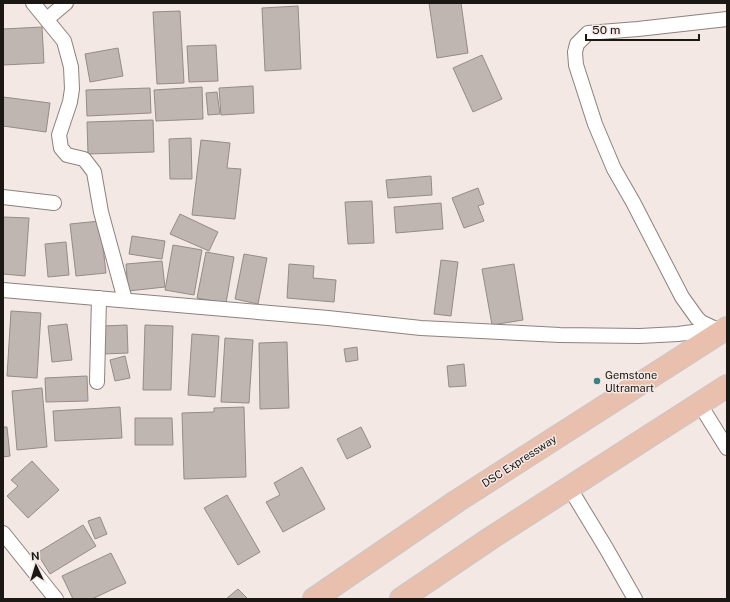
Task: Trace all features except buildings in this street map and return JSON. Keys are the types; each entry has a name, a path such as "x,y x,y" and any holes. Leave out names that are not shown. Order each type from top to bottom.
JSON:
{"main road":[{"name":"DSC Expressway","path":"314,599 457,501 722,331"},
{"path":"401,599 484,542 727,386"}],"street":[{"path":"33,3 64,41 71,67 72,90 70,102 59,135 61,148 66,156 84,159 94,172 101,212 125,300"},
{"path":"47,19 66,3"},
{"path":"722,331 701,322 689,307 614,169 593,117 576,64 575,52 577,44 588,33 727,19"},
{"path":"3,197 54,203"},
{"path":"3,290 328,318 421,328 560,335 640,336 701,331 722,331"},
{"path":"97,382 99,298"},
{"path":"699,403 727,448"},
{"path":"569,487 606,548 634,599"},
{"path":"3,533 56,599"}],"place":[{"name":"Gemstone Ultramart","path":"597,381"}]}
